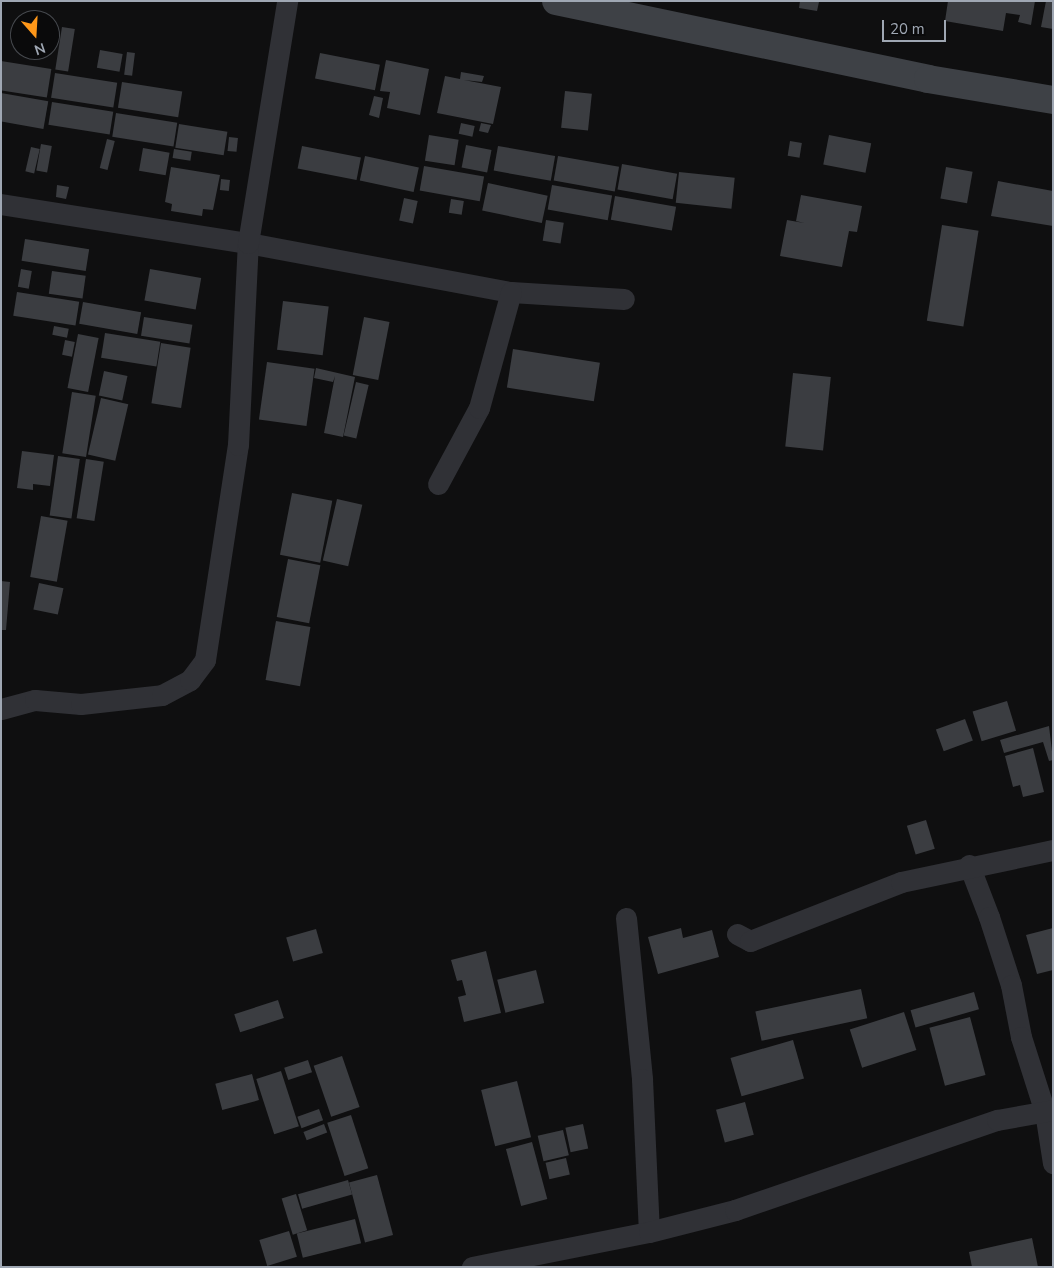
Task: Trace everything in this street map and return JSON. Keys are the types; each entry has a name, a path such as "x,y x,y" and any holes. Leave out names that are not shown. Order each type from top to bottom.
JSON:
{"street":[{"path":"1,709 35,700 81,704 162,695 190,680 205,660 234,490 248,243 286,1"},
{"path":"556,1 928,79 1053,100"},
{"path":"1,204 248,243 511,292 624,299"},
{"path":"438,484 479,408 511,292"},
{"path":"737,934 750,941 901,882 968,865 1053,850"},
{"path":"968,865 990,916 1011,985 1021,1037 1049,1111 1053,1163"},
{"path":"626,918 642,1079 649,1232"},
{"path":"472,1267 495,1264 649,1232 735,1210 997,1120 1049,1111"}],"building":[{"path":"800,1 819,2 817,11 799,8"},
{"path":"948,1 1035,1 1031,25 1018,22 1020,15 1006,13 1003,31 945,21"},
{"path":"1046,1 1053,1 1053,29 1041,27"},
{"path":"62,27 75,29 68,72 55,69 57,60 60,60"},
{"path":"100,50 123,54 120,72 97,68"},
{"path":"127,52 135,53 132,76 124,75"},
{"path":"320,53 380,65 375,90 315,79"},
{"path":"386,60 429,69 420,115 387,108 390,92 380,91"},
{"path":"1,61 51,69 47,98 1,90"},
{"path":"461,72 484,76 482,82 464,80 501,87 493,124 437,113 445,76 460,79"},
{"path":"55,73 117,83 113,108 51,98"},
{"path":"122,82 182,92 178,117 118,108"},
{"path":"565,91 592,94 588,131 561,128"},
{"path":"1,93 48,101 43,129 1,121"},
{"path":"374,96 383,98 379,118 369,115"},
{"path":"52,102 113,112 110,134 48,125"},
{"path":"116,113 177,123 173,146 112,137"},
{"path":"461,123 475,126 472,137 459,134"},
{"path":"481,123 491,125 488,133 479,131"},
{"path":"179,124 227,132 224,155 175,148"},
{"path":"429,135 459,140 455,165 425,161"},
{"path":"829,135 871,143 865,173 823,164"},
{"path":"229,137 238,138 236,152 228,151"},
{"path":"107,139 115,141 108,170 100,168"},
{"path":"790,141 802,143 800,158 788,156"},
{"path":"41,144 52,146 47,172 36,171"},
{"path":"466,145 492,150 487,173 462,168"},
{"path":"302,146 361,157 357,180 298,169"},
{"path":"498,146 555,156 551,181 494,171"},
{"path":"31,147 40,149 34,173 25,171"},
{"path":"143,148 170,153 166,175 139,171"},
{"path":"174,149 192,152 190,161 173,158"},
{"path":"365,156 419,167 414,192 360,180"},
{"path":"558,156 619,167 615,191 554,181"},
{"path":"622,164 677,174 673,199 617,190"},
{"path":"424,166 484,177 480,201 420,191"},
{"path":"171,167 220,175 213,210 203,209 202,216 171,211 172,204 165,202"},
{"path":"946,167 973,172 967,203 940,199"},
{"path":"679,172 735,178 731,209 676,203"},
{"path":"221,179 230,180 229,191 220,190"},
{"path":"998,181 1053,191 1053,226 991,216"},
{"path":"488,183 548,196 542,223 482,210"},
{"path":"57,185 69,187 66,199 56,197"},
{"path":"552,185 612,196 608,220 548,210"},
{"path":"801,195 862,206 857,232 849,231 842,267 780,256 787,220 804,223 796,221"},
{"path":"615,196 676,207 672,230 611,220"},
{"path":"404,198 418,201 413,223 399,220"},
{"path":"451,199 464,201 462,215 449,213"},
{"path":"546,220 564,223 560,244 543,241"},
{"path":"942,225 979,231 963,327 927,321"},
{"path":"25,239 89,249 86,271 22,261"},
{"path":"21,269 32,271 29,289 18,287"},
{"path":"150,269 201,278 196,310 144,301"},
{"path":"52,271 86,276 82,299 49,294"},
{"path":"17,292 79,302 75,326 13,316"},
{"path":"283,301 329,307 323,355 277,350"},
{"path":"83,302 141,312 137,334 79,324"},
{"path":"144,317 192,325 189,343 141,336"},
{"path":"364,317 390,322 378,380 353,375"},
{"path":"54,326 69,329 67,338 52,335"},
{"path":"105,333 160,342 156,366 101,358"},
{"path":"78,334 99,338 88,392 68,388"},
{"path":"65,340 75,342 72,357 62,355"},
{"path":"161,343 191,348 181,408 151,403"},
{"path":"513,349 600,363 594,401 507,388"},
{"path":"267,362 315,369 306,426 259,419"},
{"path":"316,368 355,377 343,437 324,433 335,376 333,382 314,378"},
{"path":"104,371 127,376 122,400 99,395"},
{"path":"793,373 831,377 823,451 785,447"},
{"path":"356,382 369,385 356,439 344,436"},
{"path":"72,392 96,396 86,457 62,453"},
{"path":"101,398 128,404 115,461 88,455"},
{"path":"22,451 54,455 50,486 33,484 33,490 17,488"},
{"path":"58,456 80,459 71,518 50,515"},
{"path":"86,459 104,462 94,521 77,518"},
{"path":"292,493 332,501 320,563 280,555"},
{"path":"337,499 362,505 348,566 323,560"},
{"path":"41,516 68,521 57,582 30,577"},
{"path":"288,559 320,565 309,623 277,617"},
{"path":"1,581 10,582 6,630 1,630"},
{"path":"39,583 63,588 58,615 33,609"},
{"path":"276,621 310,627 300,686 266,680"},
{"path":"1007,701 1016,731 982,741 973,712"},
{"path":"965,719 973,741 944,751 936,730"},
{"path":"1049,726 1053,760 1049,761 1043,742 1004,753 1000,740"},
{"path":"1033,748 1044,792 1023,797 1020,785 1013,787 1005,756"},
{"path":"926,820 935,849 916,855 907,826"},
{"path":"681,928 683,938 712,930 719,957 658,974 648,937"},
{"path":"1053,928 1053,970 1037,974 1026,935"},
{"path":"316,929 323,953 293,962 286,938"},
{"path":"486,951 501,1013 464,1022 458,997 466,995 462,980 457,981 451,960"},
{"path":"536,970 544,1003 505,1013 497,980"},
{"path":"861,989 867,1018 762,1041 755,1011"},
{"path":"974,992 979,1009 916,1027 911,1010"},
{"path":"278,1000 284,1018 240,1032 234,1014"},
{"path":"904,1012 916,1050 862,1068 850,1030"},
{"path":"970,1017 986,1075 945,1086 929,1028"},
{"path":"793,1040 804,1078 742,1096 731,1058"},
{"path":"342,1056 360,1107 331,1117 314,1066"},
{"path":"308,1060 312,1072 288,1080 284,1068"},
{"path":"281,1071 299,1126 274,1134 256,1079"},
{"path":"252,1074 259,1100 222,1110 215,1084"},
{"path":"517,1081 531,1137 495,1146 481,1090"},
{"path":"745,1102 754,1135 725,1143 716,1110"},
{"path":"319,1109 323,1120 301,1128 297,1117"},
{"path":"351,1115 368,1168 345,1176 327,1123"},
{"path":"324,1124 327,1132 307,1140 303,1132"},
{"path":"583,1124 588,1148 571,1152 565,1128"},
{"path":"563,1130 569,1155 544,1161 538,1136"},
{"path":"532,1142 547,1199 521,1206 506,1149"},
{"path":"566,1158 570,1175 549,1179 546,1163"},
{"path":"377,1175 393,1235 365,1242 349,1183"},
{"path":"348,1180 352,1194 302,1209 298,1194"},
{"path":"296,1194 307,1230 293,1235 282,1198"},
{"path":"355,1219 361,1243 303,1258 297,1234"},
{"path":"289,1231 297,1257 267,1266 259,1240"},
{"path":"1032,1238 1038,1267 972,1267 969,1252"}]}
